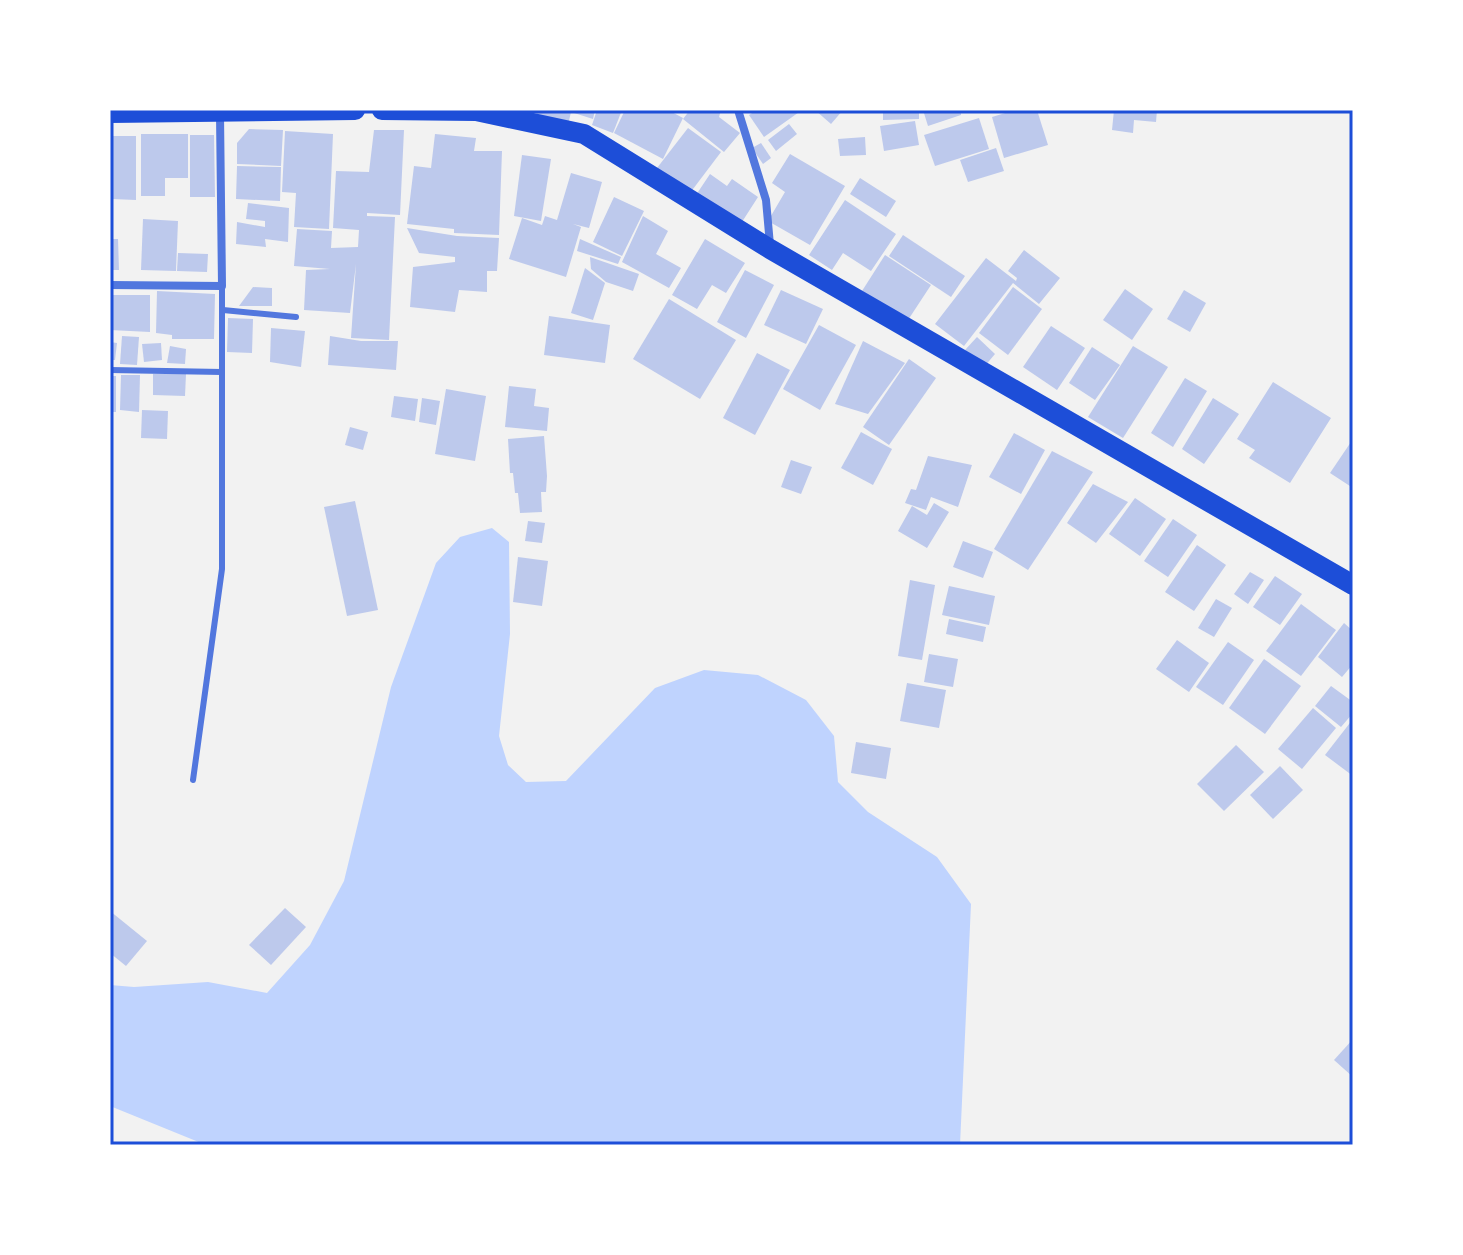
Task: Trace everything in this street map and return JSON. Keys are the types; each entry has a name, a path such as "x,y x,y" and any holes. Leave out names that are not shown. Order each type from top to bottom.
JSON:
{"main road":[{"path":"110,113 355,110"},
{"path":"382,110 476,111 584,134 770,249 1353,585"}],"street":[{"path":"738,110 766,200 770,249"},
{"path":"110,285 222,286 220,112"}],"lane":[{"path":"193,780 222,569 222,286"},
{"path":"223,310 296,317"},
{"path":"110,370 222,372"}],"water":[{"path":"492,528 509,542 510,634 499,736 508,765 526,782 566,781 655,688 704,670 758,675 806,700 834,736 838,782 868,812 937,857 971,904 960,1145 206,1145 110,1106 110,985 134,987 208,982 267,993 310,945 344,881 391,687 436,563 460,537"}],"building":[{"path":"537,110 595,110 593,119 571,112 568,125 536,116"},
{"path":"597,110 622,110 613,133 592,125"},
{"path":"625,110 668,110 683,118 663,159 614,133"},
{"path":"690,110 721,110 719,117 740,133 724,152 683,119"},
{"path":"757,110 802,110 764,137 749,115"},
{"path":"815,110 843,110 831,124"},
{"path":"883,110 919,110 919,119 883,120"},
{"path":"923,110 961,110 961,115 928,126"},
{"path":"1015,110 1037,110 1048,145 1004,158 992,117"},
{"path":"1114,110 1157,110 1156,122 1134,120 1133,133 1112,130"},
{"path":"979,118 989,149 935,166 924,135"},
{"path":"915,121 919,145 884,151 880,126"},
{"path":"789,124 797,134 776,151 768,140"},
{"path":"688,128 721,152 690,193 657,168"},
{"path":"249,129 283,130 281,166 237,164 237,143"},
{"path":"374,130 404,130 400,215 367,213 367,216 395,217 389,340 351,338 356,264 350,313 304,310 306,270 330,269 294,266 297,229 332,231 331,248 358,247 359,230 333,228 336,171 369,172"},
{"path":"285,131 333,134 329,229 294,227 296,193 282,192"},
{"path":"141,134 188,134 188,178 165,178 165,196 141,196"},
{"path":"435,134 476,138 474,151 502,151 499,235 454,233 454,229 407,224 414,166 431,168"},
{"path":"190,135 214,135 215,197 190,197"},
{"path":"112,136 136,136 136,200 112,199"},
{"path":"865,137 866,155 840,156 838,139"},
{"path":"761,143 771,158 763,164 752,148"},
{"path":"996,148 1004,171 968,182 960,160"},
{"path":"790,154 845,186 810,245 768,221 785,192 772,183"},
{"path":"522,155 551,159 541,221 514,216"},
{"path":"237,166 281,167 280,201 236,199"},
{"path":"571,173 602,182 589,228 573,224 581,227 566,277 509,259 522,218 542,225 545,216 557,220"},
{"path":"710,174 727,186 732,179 758,197 740,225 696,195"},
{"path":"860,178 896,201 886,217 850,194"},
{"path":"614,197 644,211 622,256 593,242"},
{"path":"845,200 896,234 871,271 843,253 832,270 809,255"},
{"path":"248,203 289,208 288,242 265,239 266,247 236,244 237,222 265,227 265,221 246,219"},
{"path":"643,216 668,231 656,254 681,268 669,288 622,262"},
{"path":"143,219 178,221 176,271 141,270"},
{"path":"407,228 457,236 499,238 497,271 487,271 487,292 459,290 455,312 410,307 413,267 455,262 455,257 419,253"},
{"path":"903,235 965,276 951,297 889,256"},
{"path":"110,239 118,239 119,270 110,270"},
{"path":"580,239 621,257 618,264 577,251"},
{"path":"705,239 745,263 726,293 712,285 697,309 672,295"},
{"path":"1024,250 1060,278 1039,304 1013,283 964,346 935,324 986,258 1016,281 1017,278 1008,271"},
{"path":"178,253 208,254 207,272 177,271"},
{"path":"885,255 931,285 908,320 862,291"},
{"path":"590,257 639,274 633,291 606,282 591,269"},
{"path":"585,268 605,283 593,320 571,313"},
{"path":"745,270 774,285 746,338 717,322"},
{"path":"253,287 272,288 272,306 239,306"},
{"path":"1013,287 1042,309 1008,355 979,333"},
{"path":"1125,289 1153,309 1132,340 1103,320"},
{"path":"781,290 823,309 806,344 764,325"},
{"path":"1184,290 1206,303 1190,332 1167,319"},
{"path":"157,291 215,294 214,339 172,339 172,335 156,333"},
{"path":"110,295 150,295 150,332 110,330"},
{"path":"669,299 736,340 700,399 633,359"},
{"path":"549,316 610,325 605,363 544,355"},
{"path":"228,318 253,319 252,353 227,352"},
{"path":"819,325 856,345 820,410 783,389"},
{"path":"1051,326 1085,348 1057,390 1023,367"},
{"path":"271,328 305,331 301,367 270,362"},
{"path":"122,336 139,337 137,365 120,364"},
{"path":"330,336 361,341 398,341 396,370 328,365"},
{"path":"977,337 995,354 984,367 965,350"},
{"path":"863,341 905,363 868,414 835,404"},
{"path":"110,342 117,343 115,360 110,360"},
{"path":"161,343 162,360 144,362 142,344"},
{"path":"170,346 186,349 185,364 167,363"},
{"path":"1133,346 1168,367 1123,438 1088,417"},
{"path":"1092,347 1120,365 1095,400 1069,383"},
{"path":"757,353 790,370 755,435 723,418"},
{"path":"909,359 936,378 889,445 863,427"},
{"path":"153,374 186,374 185,396 153,395"},
{"path":"121,375 140,375 139,412 120,410"},
{"path":"110,376 116,376 116,412 110,412"},
{"path":"1185,378 1207,391 1173,447 1151,433"},
{"path":"1273,382 1331,418 1290,483 1249,458 1255,450 1237,439"},
{"path":"509,386 536,389 534,406 549,408 547,431 505,427"},
{"path":"446,389 486,396 475,461 435,454"},
{"path":"394,396 418,399 415,421 391,417"},
{"path":"422,398 440,401 436,425 419,422"},
{"path":"1213,398 1239,414 1204,464 1182,449"},
{"path":"142,410 168,411 167,439 141,438"},
{"path":"350,427 368,432 363,450 345,445"},
{"path":"861,432 892,449 873,485 841,468"},
{"path":"1014,433 1045,450 1021,494 989,477"},
{"path":"544,436 547,476 546,492 541,492 542,512 520,513 513,473 510,473 508,439"},
{"path":"1353,439 1353,488 1330,473"},
{"path":"1052,451 1093,472 1028,570 994,549"},
{"path":"928,456 972,465 958,507 931,497 926,510 905,503 911,489 916,490"},
{"path":"791,460 812,467 801,494 781,487"},
{"path":"1093,484 1128,502 1096,543 1067,523"},
{"path":"1135,498 1166,519 1140,556 1109,534"},
{"path":"355,501 378,610 347,616 324,507"},
{"path":"934,503 949,512 927,548 898,531 912,506 927,515"},
{"path":"1173,519 1197,535 1168,577 1144,561"},
{"path":"528,521 545,523 542,543 525,541"},
{"path":"963,541 993,552 983,578 953,567"},
{"path":"1197,545 1226,565 1194,611 1165,592"},
{"path":"518,557 548,561 542,606 513,602"},
{"path":"1250,572 1264,580 1248,604 1234,594"},
{"path":"1275,576 1302,594 1280,625 1253,607"},
{"path":"910,580 935,585 922,660 898,656"},
{"path":"949,586 995,596 989,625 942,615"},
{"path":"1216,599 1232,608 1214,637 1198,628"},
{"path":"1301,604 1336,630 1301,676 1266,651"},
{"path":"949,619 986,627 983,642 946,634"},
{"path":"1344,623 1353,631 1353,664 1342,677 1318,657"},
{"path":"1177,640 1209,663 1189,692 1156,669"},
{"path":"1228,642 1254,660 1223,705 1196,687"},
{"path":"929,654 958,659 953,687 924,682"},
{"path":"1264,659 1301,686 1265,734 1229,708"},
{"path":"907,683 946,690 939,728 900,721"},
{"path":"1331,686 1353,702 1353,713 1341,727 1315,706"},
{"path":"1313,708 1336,728 1302,769 1278,749"},
{"path":"1353,719 1353,776 1325,755"},
{"path":"856,742 891,748 886,779 851,773"},
{"path":"1236,745 1264,772 1224,811 1197,784"},
{"path":"1280,766 1303,790 1273,819 1250,795"},
{"path":"285,908 306,927 271,965 249,945"},
{"path":"110,911 147,941 126,966 110,953"},
{"path":"1353,1039 1353,1077 1334,1060"}]}
